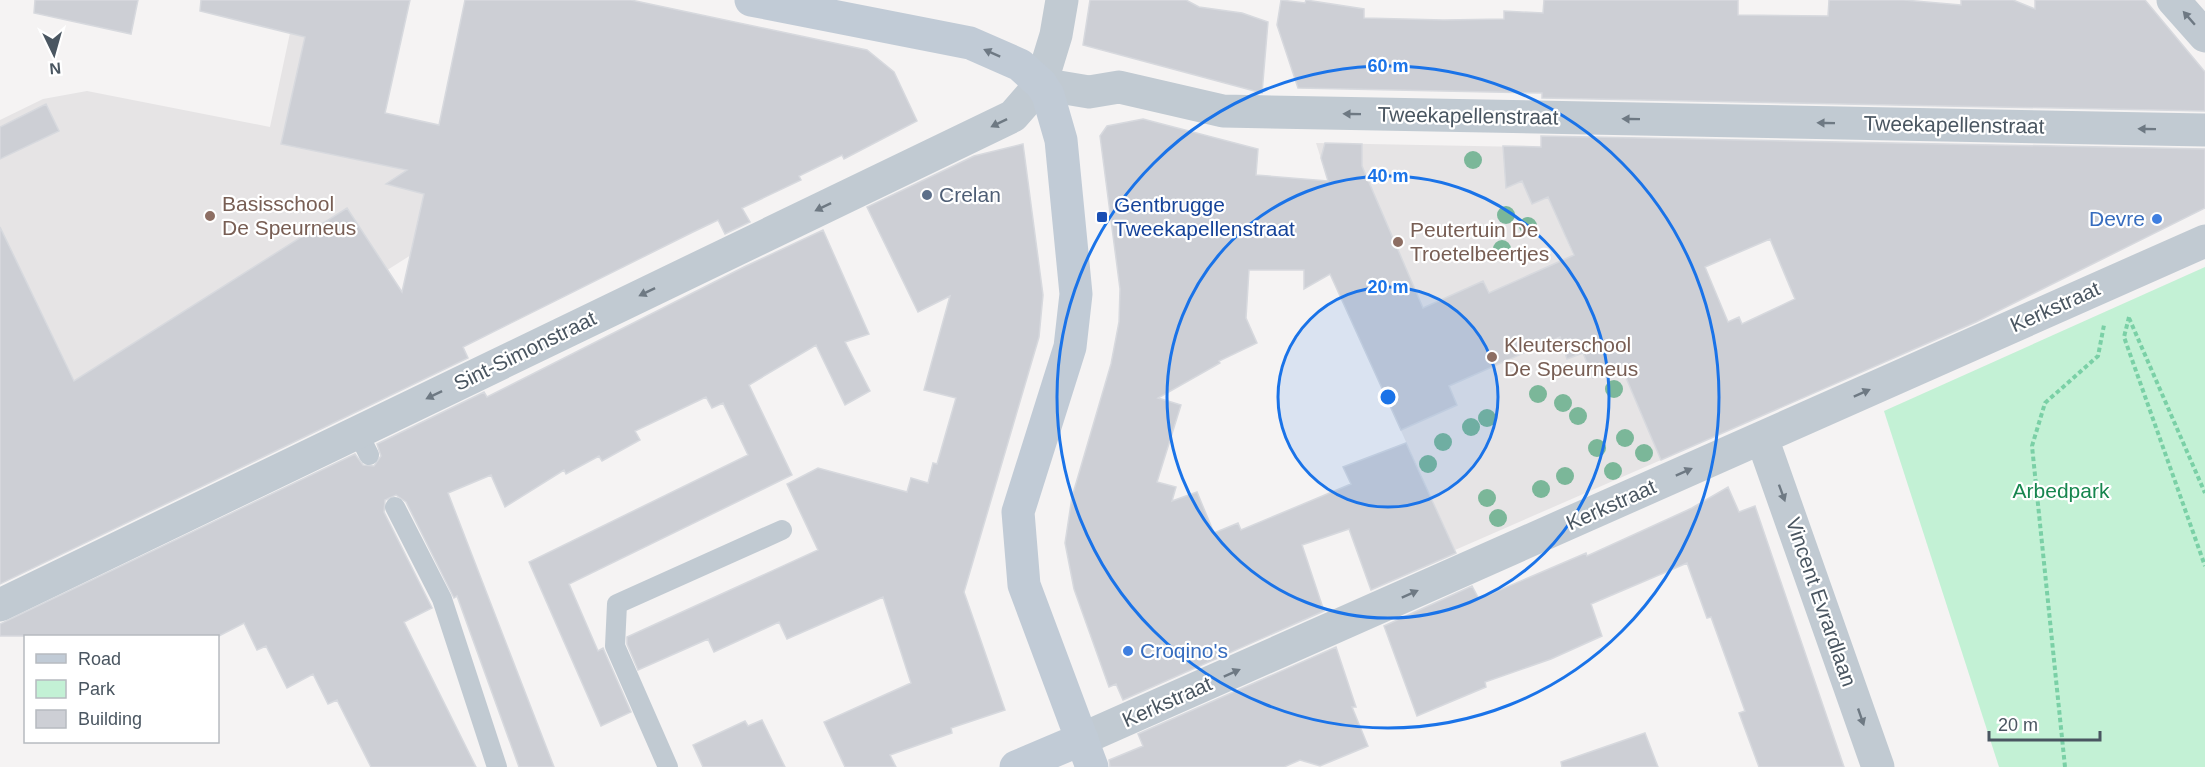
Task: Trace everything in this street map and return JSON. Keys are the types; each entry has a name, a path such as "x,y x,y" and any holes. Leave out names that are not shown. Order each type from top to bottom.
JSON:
{"street":[{"path":"751,0 970,43 1020,65 1041,84 1053,107 1061,140 1076,294 1070,347 1018,512 1024,585 1087,753"},
{"path":"1041,84 1056,35 1062,0"},
{"path":"2173,0 2205,36"},
{"name":"Tweekapellenstraat","path":"1041,84 1089,92 1119,87 1224,111 2205,130"},
{"name":"Sint-Simonstraat","path":"0,605 363,443 1012,116 1041,84"},
{"name":"Kerkstraat","path":"1016,767 1087,753 1762,438 2205,241"},
{"name":"Vincent Evrardlaan","path":"1762,438 1878,767"}],"lane":[{"path":"395,507 442,598 497,767"},
{"path":"668,767 615,646 617,604 782,530"}],"path":[{"path":"2113,280 2205,494"},
{"path":"2065,767 2032,446 2045,403 2098,356 2113,280"},
{"path":"2129,317 2124,337 2205,566"}],"shaded area":[{"name":"Basisschool De Speurneus","path":"297,0 353,0 323,139 431,162 411,255 313,317 102,438 0,227 0,120 43,99 87,91 270,127"},
{"name":"Kleuterschool De Speurneus","path":"1316,143 1527,147 1661,460 1455,550 1330,274 1361,256 1328,181"}],"green space":[{"name":"Arbedpark","path":"2205,267 2205,767 1999,767 1884,411"}],"building":[{"path":"35,0 138,0 131,34 34,13"},
{"path":"201,0 410,0 385,113 439,125 465,0 631,0 867,50 894,72 917,121 844,159 842,155 799,176 801,180 742,208 750,222 725,234 718,220 693,232 463,347 468,358 0,584 0,227 74,381 347,208 402,292 424,194 386,184 407,170 281,144 305,37 200,11"},
{"path":"1090,0 1186,0 1199,7 1242,13 1268,22 1262,93 1083,45"},
{"path":"1281,0 1305,3 1306,0 1364,9 1364,18 1444,20 1504,19 1504,11 1543,13 1544,0 1738,0 1738,15 1828,16 1829,0 1904,0 1961,5 1961,0 2013,0 2035,9 2035,0 2145,0 2205,72 2205,111 1542,98 1542,93 1298,88 1277,25"},
{"path":"46,104 59,131 0,159 0,127"},
{"path":"1143,119 1258,149 1256,175 1328,181 1321,158 1325,143 1362,144 1362,166 1423,308 1483,281 1489,293 1574,255 1548,197 1532,204 1522,181 1506,188 1503,146 1541,147 1541,136 2205,149 2205,208 1976,322 1661,460 1621,366 1593,378 1583,353 1567,359 1560,337 1449,386 1457,405 1401,430 1330,274 1304,289 1304,270 1249,270 1246,318 1257,343 1219,361 1220,363 1158,398 1181,405 1157,482 1176,487 1172,501 1197,492 1214,533 1238,523 1241,530 1351,484 1343,467 1406,443 1456,553 1371,590 1349,529 1302,545 1324,611 1123,700 1116,684 1109,687 1074,589 1065,543 1072,497 1111,364 1119,322 1120,289 1100,136 1107,126","holes":["1770,239 1795,299 1742,324 1739,317 1728,322 1705,267"]},
{"path":"1023,144 1043,295 1039,337 964,592 1005,710 951,728 952,733 890,755 896,767 845,767 824,722 911,683 883,597 787,639 779,622 714,652 708,639 638,670 627,644 627,637 818,550 787,484 818,468 907,492 911,478 928,483 933,463 937,464 956,398 924,390 950,296 918,312 867,207 974,156"},
{"path":"823,230 869,334 845,342 870,391 845,405 816,345 749,385 792,475 569,584 598,651 603,648 631,712 601,726 529,562 748,455 723,403 712,408 706,397 635,431 640,440 602,461 599,456 566,474 564,470 505,507 491,475 448,493 554,767 519,767 457,596 454,598 406,502 396,495 385,500 384,512 432,608 404,622 476,767 371,767 337,700 328,704 313,674 287,688 266,646 257,650 244,623 219,636 0,636 0,624 355,454 363,465 374,466 381,456 377,444 484,392 487,397 744,267"},
{"path":"1728,487 1739,512 1755,506 1844,767 1759,767 1739,713 1745,711 1711,617 1707,618 1687,563 1591,604 1602,636 1551,659 1485,682 1486,687 1417,716 1384,626 1472,586 1479,599 1586,553 1587,556 1692,508"},
{"path":"1336,647 1356,707 1352,707 1368,746 1320,766 1300,760 1284,767 1110,767 1109,760 1143,746 1138,734"},
{"path":"762,720 785,767 703,767 693,745 745,721 748,726"},
{"path":"1645,733 1658,767 1562,767 1561,762"}],"place":[{"name":"Crelan","path":"927,195"},
{"name":"Basisschool De Speurneus","path":"210,216"},
{"name":"Gentbrugge Tweekapellenstraat","path":"1102,217"},
{"name":"Devre","path":"2157,219"},
{"name":"Peutertuin De Troetelbeertjes","path":"1398,242"},
{"name":"Kleuterschool De Speurneus","path":"1492,357"},
{"name":"Croqino's","path":"1128,651"}]}
